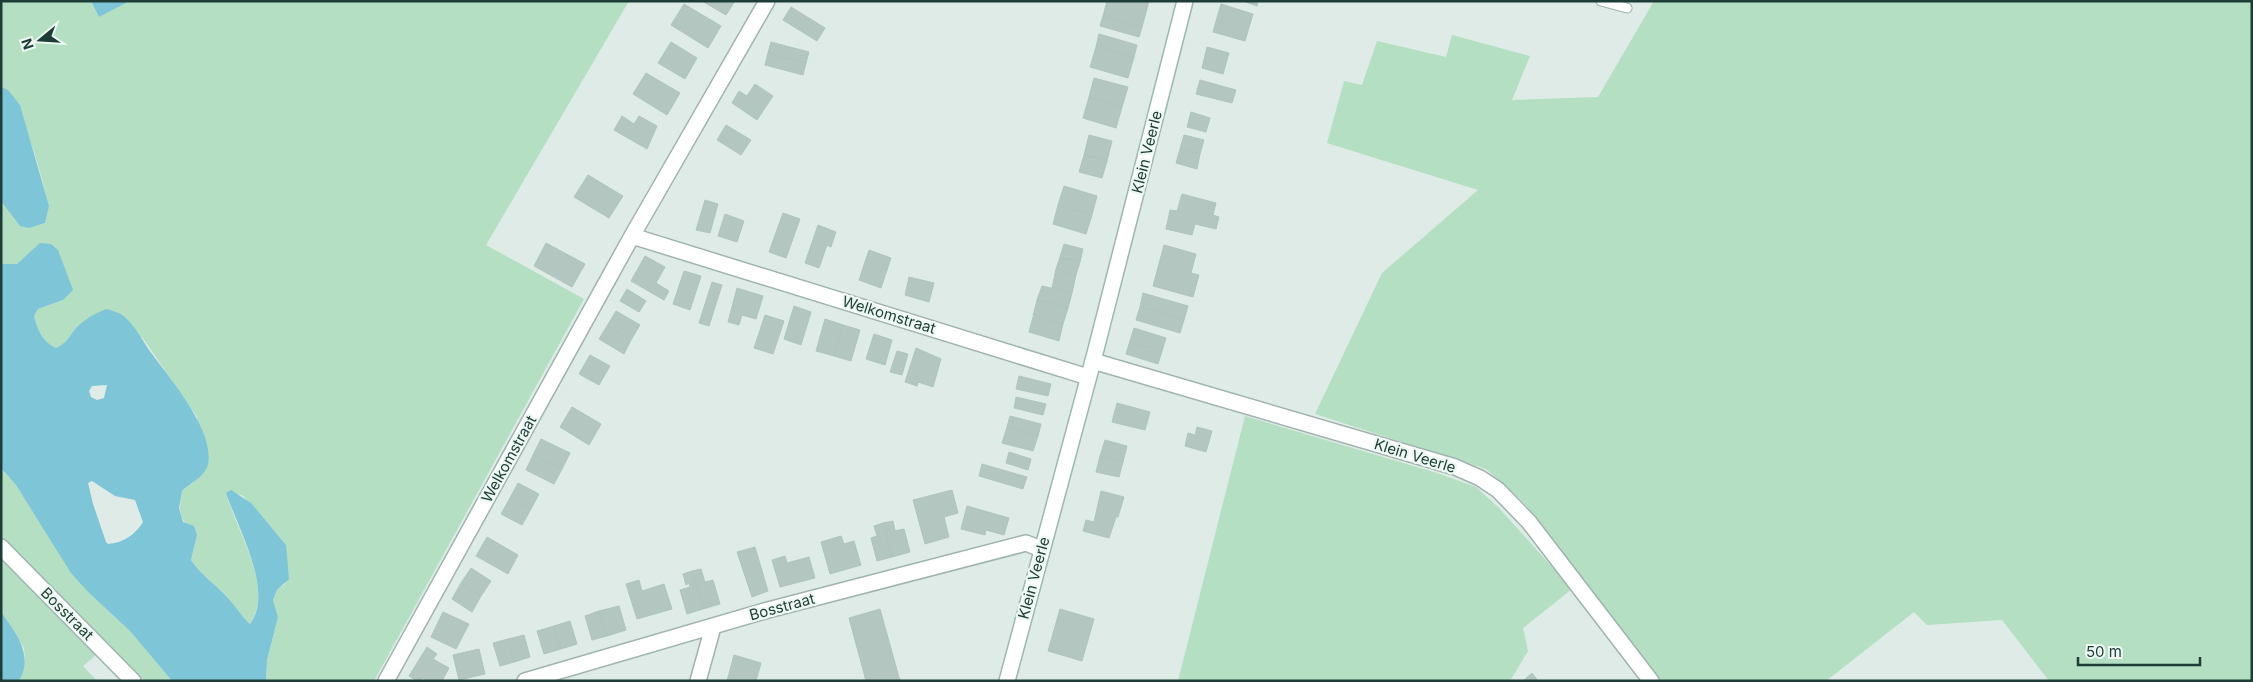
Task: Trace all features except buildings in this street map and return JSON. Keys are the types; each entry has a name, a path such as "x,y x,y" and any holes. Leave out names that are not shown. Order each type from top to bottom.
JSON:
{"street":[{"name":"Welkomstraat","path":"386,681 632,236 767,1"},
{"name":"Klein Veerle","path":"1007,681 1093,361 1186,1"},
{"name":"Welkomstraat","path":"632,236 1088,377"},
{"name":"Klein Veerle","path":"1093,361 1455,468 1480,478 1498,490 1529,522 1651,681"},
{"name":"Bosstraat","path":"525,681 768,610 1026,543 1041,549"},
{"name":"Bosstraat","path":"1,547 133,681"},
{"path":"698,681 713,627"}],"lane":[{"path":"1601,1 1627,8"}],"green space":[{"path":"1,1 91,1 99,17 130,1 629,1 486,245 584,299 374,681 266,681 267,660 278,617 273,600 277,590 285,584 286,545 242,495 226,493 245,541 256,576 257,610 250,624 230,600 191,560 197,535 183,520 180,505 182,491 204,473 197,417 142,337 74,332 69,342 56,348 41,335 34,316 38,309 63,300 63,264 58,251 26,256 17,264 1,264 1,201 8,207 21,225 26,226 45,223 48,206 36,159 23,122 16,106 1,87"},
{"path":"1654,1 2252,1 2252,681 2049,681 2002,620 1927,625 1914,612 1826,681 1659,681 1524,503 1486,469 1315,414 1382,273 1478,190 1327,143 1344,81 1362,85 1377,41 1446,57 1452,35 1530,56 1512,100 1598,97"},
{"path":"1245,416 1437,473 1476,487 1499,508 1572,589 1523,628 1528,651 1510,681 1178,681"},
{"path":"1,468 16,485 63,559 88,592 130,631 172,681 145,681 108,645 83,666 97,681 19,681 25,659 24,648 1,612"}],"water":[{"path":"91,1 130,1 99,17"},
{"path":"1,87 8,90 20,105 49,206 45,223 29,228 20,226 1,201"},
{"path":"40,243 51,244 58,250 73,290 63,300 38,309 34,316 39,331 47,342 56,348 66,341 80,324 92,316 106,309 117,312 124,316 133,326 188,404 204,436 208,450 207,468 201,476 182,491 179,508 183,522 194,526 197,535 191,560 230,600 250,624 257,611 256,577 252,559 226,493 231,490 251,503 286,545 289,579 277,590 273,600 278,617 267,660 266,681 172,681 130,631 88,592 71,573 16,485 1,468 1,264 17,264","holes":["107,385 104,398 97,400 91,397 89,391 92,386","92,481 115,496 135,500 143,522 136,531 119,542 108,544 106,542 88,483"]},
{"path":"1,612 17,636 24,653 25,662 19,681 1,681"}]}
